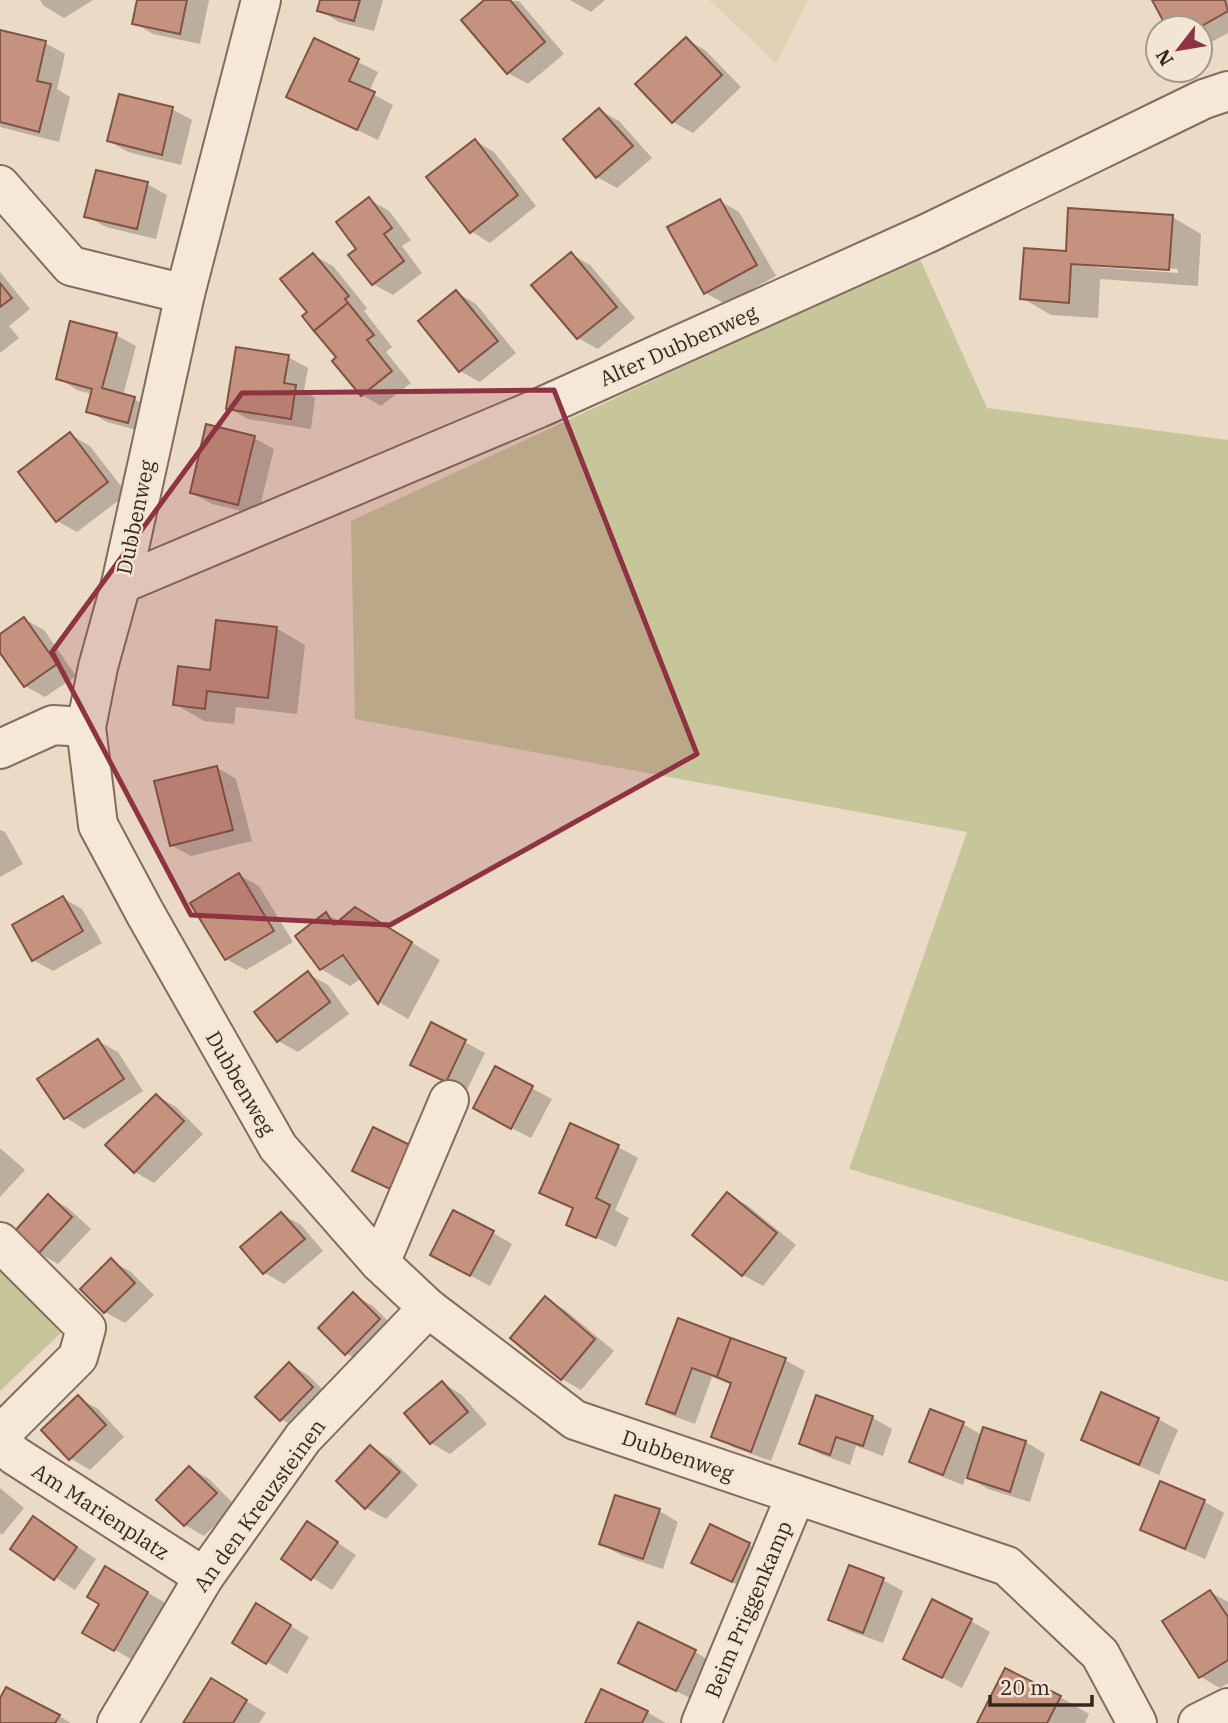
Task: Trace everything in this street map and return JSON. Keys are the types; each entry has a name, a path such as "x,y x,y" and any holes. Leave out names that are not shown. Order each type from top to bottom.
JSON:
{"street":[{"name":"Dubbenweg","path":"261,0 185,294 121,584 98,667 86,727 98,825 278,1147 380,1263 428,1308 575,1420 1007,1566 1100,1654 1137,1723"},
{"name":"Alter Dubbenweg","path":"121,584 564,396 928,233 1204,99 1228,90"},
{"path":"0,185 71,266 185,294"},
{"path":"0,749 53,725 86,727"},
{"path":"380,1263 449,1100"},
{"path":"0,1242 86,1328 78,1357 0,1435"},
{"name":"An den Kreuzsteinen","path":"117,1723 204,1577 303,1438 428,1308"},
{"name":"Am Marienplatz","path":"0,1442 14,1455 204,1577"},
{"name":"Beim Priggenkamp","path":"701,1723 796,1495"},
{"path":"1198,1723 1228,1708"}],"highlighted area":[{"path":"554,390 697,754 390,925 191,915 52,652 242,393"}],"shaded area":[{"path":"709,0 808,0 776,63"}],"green space":[{"path":"919,257 987,408 1228,440 1228,1282 849,1169 967,832 355,719 351,521"},
{"path":"0,1261 66,1328 0,1391"}],"building":[{"path":"137,0 187,0 180,34 132,24"},
{"path":"320,0 360,0 354,21 317,11"},
{"path":"484,0 510,0 545,42 507,74 461,20"},
{"path":"1152,0 1225,0 1228,11 1214,19 1214,14 1160,14"},
{"path":"0,30 46,41 37,81 51,84 39,132 0,122"},
{"path":"686,37 722,75 672,123 635,84"},
{"path":"314,38 359,59 349,81 375,92 357,130 286,97"},
{"path":"119,94 173,107 162,155 107,141"},
{"path":"599,108 633,146 596,178 563,139"},
{"path":"475,139 518,195 470,233 426,177"},
{"path":"96,170 148,182 137,229 84,217"},
{"path":"369,197 392,228 384,234 404,261 372,285 348,255 356,249 336,222"},
{"path":"720,199 757,265 704,294 667,227"},
{"path":"1068,208 1173,215 1169,270 1071,264 1069,303 1020,299 1024,248 1066,251"},
{"path":"571,252 617,307 577,339 531,285"},
{"path":"313,253 349,296 345,299 348,303 314,331 302,316 307,312 280,279"},
{"path":"0,283 12,298 0,307"},
{"path":"456,290 498,341 459,372 418,321"},
{"path":"348,303 374,335 367,340 392,371 361,396 332,361 336,357 314,331"},
{"path":"70,321 117,333 102,388 135,397 128,423 86,412 92,389 56,379"},
{"path":"236,347 289,355 284,383 296,385 291,419 226,409"},
{"path":"206,424 255,436 238,505 190,493"},
{"path":"70,432 108,482 56,522 18,472"},
{"path":"24,617 57,664 24,687 0,653 0,634"},
{"path":"216,620 277,627 268,698 207,691 205,709 173,705 178,666 210,670"},
{"path":"217,766 233,830 170,846 154,781"},
{"path":"239,873 274,931 225,960 190,903"},
{"path":"63,896 83,931 32,961 12,925"},
{"path":"355,907 412,942 378,1004 343,955 320,970 295,936 326,912 334,925"},
{"path":"308,971 330,1002 277,1042 254,1012"},
{"path":"431,1022 466,1040 446,1082 410,1065"},
{"path":"98,1039 124,1079 64,1119 37,1079"},
{"path":"495,1066 533,1086 511,1129 473,1108"},
{"path":"156,1094 184,1121 134,1173 105,1145"},
{"path":"570,1123 619,1145 596,1198 610,1205 596,1238 566,1225 573,1208 539,1193"},
{"path":"373,1127 412,1146 390,1189 352,1171"},
{"path":"727,1192 777,1233 742,1276 692,1235"},
{"path":"48,1194 72,1217 38,1254 14,1232"},
{"path":"453,1210 494,1231 470,1276 430,1255"},
{"path":"281,1212 305,1239 263,1274 240,1247"},
{"path":"111,1258 135,1283 104,1313 80,1289"},
{"path":"353,1292 380,1319 345,1355 318,1328"},
{"path":"545,1296 595,1339 561,1380 510,1338"},
{"path":"678,1318 731,1338 717,1377 692,1368 675,1414 646,1404"},
{"path":"731,1338 786,1358 751,1452 711,1437 731,1383 717,1377"},
{"path":"289,1362 313,1387 280,1421 255,1397"},
{"path":"442,1381 468,1412 430,1444 404,1413"},
{"path":"1101,1392 1159,1418 1139,1465 1081,1440"},
{"path":"78,1395 106,1425 69,1460 41,1430"},
{"path":"816,1395 873,1416 863,1446 836,1437 830,1455 799,1444"},
{"path":"930,1409 964,1422 943,1475 909,1462"},
{"path":"983,1427 1026,1441 1010,1492 967,1478"},
{"path":"370,1445 400,1472 365,1509 336,1481"},
{"path":"189,1466 217,1493 184,1526 156,1500"},
{"path":"1160,1481 1205,1500 1185,1549 1140,1530"},
{"path":"615,1495 660,1509 643,1559 599,1544"},
{"path":"33,1516 77,1547 54,1580 10,1549"},
{"path":"307,1521 338,1542 311,1580 281,1559"},
{"path":"710,1524 750,1543 732,1582 691,1563"},
{"path":"849,1565 884,1578 863,1633 828,1620"},
{"path":"105,1566 148,1592 114,1651 82,1633 99,1604 87,1597"},
{"path":"1210,1590 1228,1617 1228,1660 1199,1678 1162,1621"},
{"path":"932,1599 972,1619 942,1678 903,1659"},
{"path":"256,1603 291,1625 266,1664 232,1643"},
{"path":"638,1622 696,1650 676,1691 618,1663"},
{"path":"1005,1668 1061,1696 1047,1723 977,1723"},
{"path":"211,1678 247,1700 233,1723 183,1723"},
{"path":"6,1687 60,1715 55,1723 0,1723 0,1698"},
{"path":"601,1689 648,1711 642,1723 585,1723"}]}
